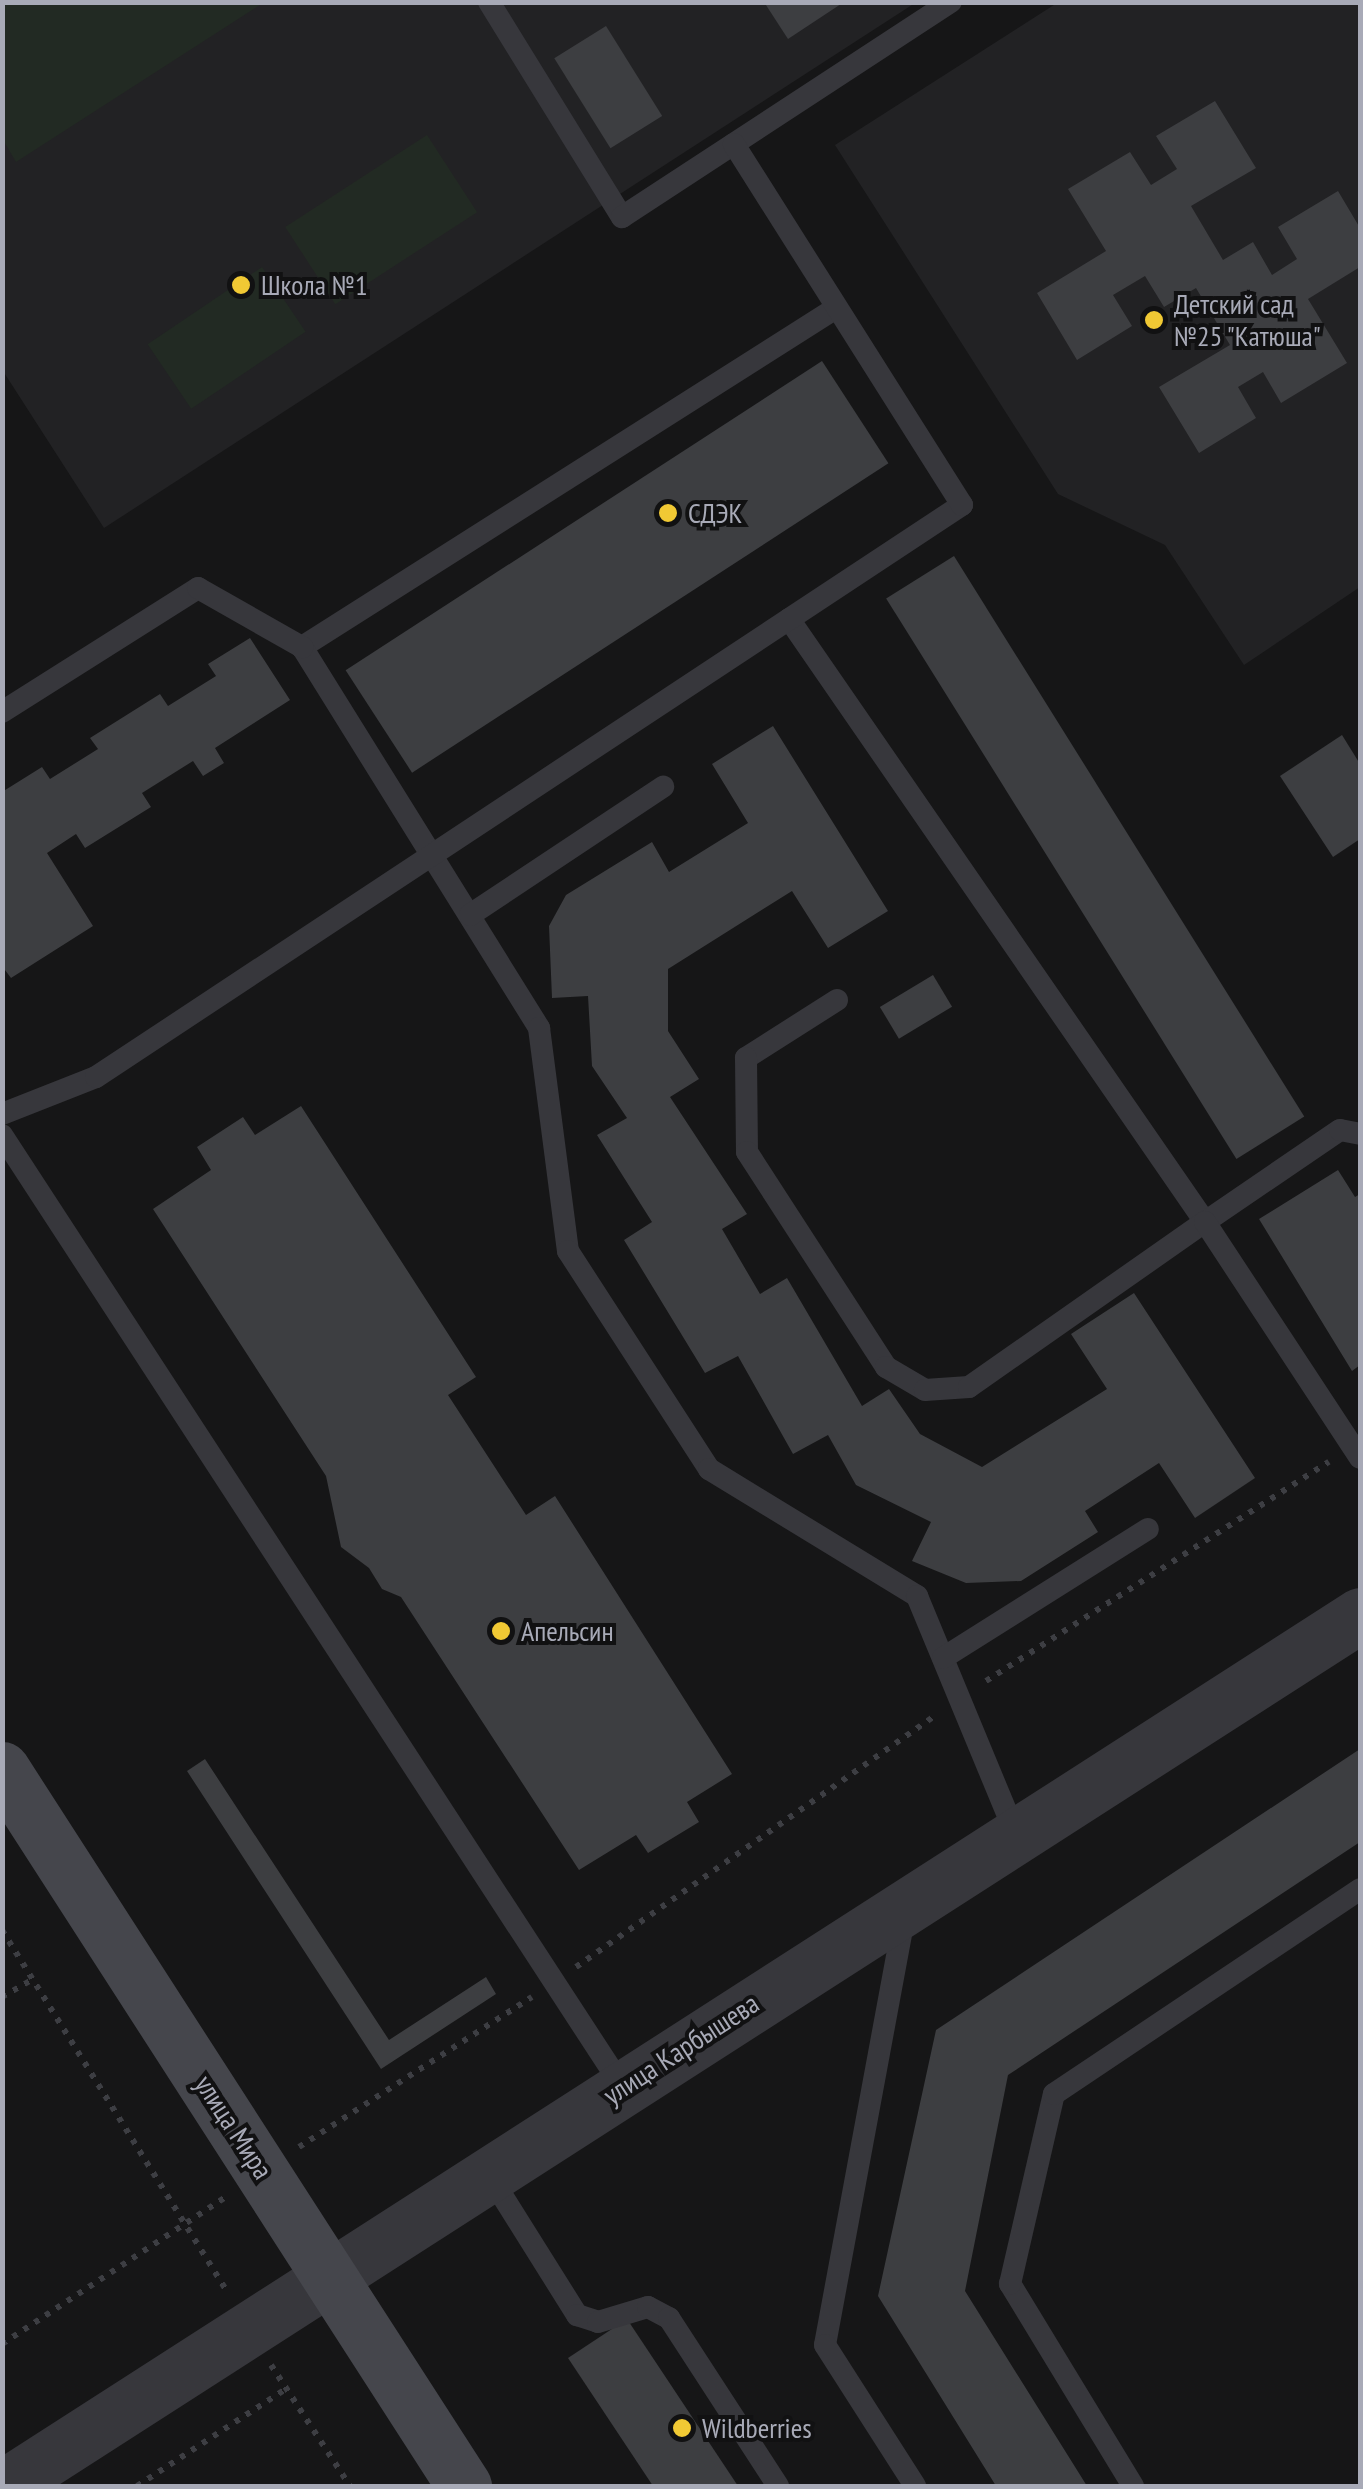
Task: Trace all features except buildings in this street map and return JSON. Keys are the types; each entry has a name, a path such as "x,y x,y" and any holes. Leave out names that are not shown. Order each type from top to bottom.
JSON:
{"main road":[{"name":"улица Мира","path":"2,1769 464,2486"}],"street":[{"name":"улица Карбышева","path":"5,2486 327,2274 1359,1620"}],"lane":[{"path":"490,2 622,218 951,2"},
{"path":"2,1114 96,1077 962,505 734,144"},
{"path":"302,647 836,308"},
{"path":"2,712 198,588 302,647 539,1028 568,1251 709,1469 917,1596 1016,1835"},
{"path":"789,619 1205,1222 1357,1452"},
{"path":"470,915 663,788"},
{"path":"836,1000 746,1058 747,1152 872,1348 906,1382 946,1392 969,1387 1340,1130 1360,1134"},
{"path":"2,1135 622,2086"},
{"path":"943,1658 1148,1529"},
{"path":"1134,2486 1010,2284 1054,2094 1360,1888"},
{"path":"906,1905 824,2346 915,2486"},
{"path":"487,2172 577,2315 598,2322 648,2307 668,2318 778,2486"}],"path":[{"path":"2,2344 552,1984 960,1698 1357,1452"},
{"path":"2,1930 189,2223 247,2328 350,2486"},
{"path":"2,1997 33,1978"},
{"path":"137,2486 286,2389"}],"shaded area":[{"path":"3,2 263,3 16,162 3,140"},
{"name":"Школа №1","path":"3,3 915,3 104,528 3,371"},
{"name":"Детский сад №25 \"Катюша\"","path":"1057,3 1360,3 1360,587 1244,665 1165,545 1058,494 835,145"},
{"path":"427,135 477,212 335,304 285,227"},
{"path":"262,267 306,332 191,409 148,344"}],"place":[{"name":"Школа №1","path":"241,285"},
{"name":"Детский сад №25 \"Катюша\"","path":"1154,320"},
{"name":"СДЭК","path":"668,513"},
{"name":"Апельсин","path":"501,1631"},
{"name":"Wildberries","path":"682,2428"}]}
